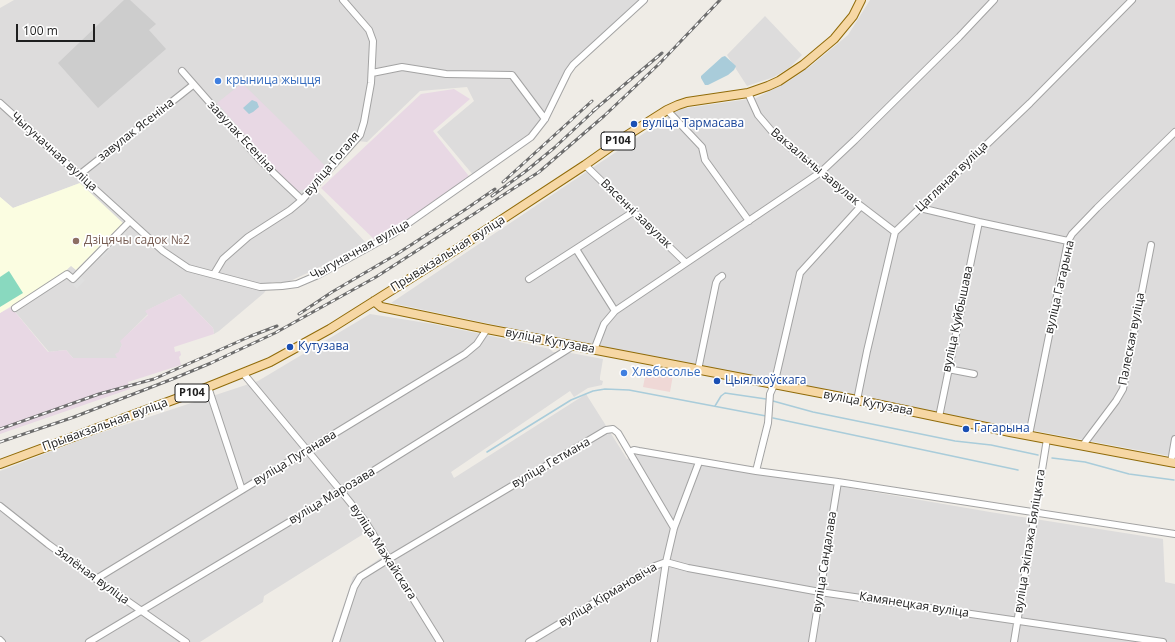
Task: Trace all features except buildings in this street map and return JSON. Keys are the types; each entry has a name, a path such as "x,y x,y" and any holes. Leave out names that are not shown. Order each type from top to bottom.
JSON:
{"main road":[{"name":"Прывакзальная вуліца","path":"0,464 208,387 270,362 290,352 330,329 504,219 667,110 678,104 696,99 748,93 779,81 803,65 824,48 849,22 861,0"},
{"name":"вуліца Кутузава","path":"374,301 381,307 487,329 857,400 1029,436 1173,463"}],"street":[{"name":"вуліца Гогаля","path":"214,274 223,259 248,237 290,210 302,200 360,135 364,122 372,73 373,41 369,30 343,0"},
{"name":"Чыгуначная вуліца","path":"0,103 163,251 188,268 260,287 297,284 318,275 393,234 531,138 545,119 568,72 573,65 644,0"},
{"path":"594,350 604,324 615,311 821,172 959,37 994,0"},
{"name":"Цагляная вуліца","path":"895,232 1030,103 1132,0"},
{"path":"372,73 402,67 446,74 512,75 545,119"},
{"name":"завулак Есеніна","path":"182,71 261,161 302,200"},
{"name":"завулак Ясеніна","path":"79,175 193,85"},
{"name":"Вакзальны завулак","path":"748,93 758,115 775,135 895,232"},
{"path":"667,110 702,147 706,160 749,220"},
{"name":"вуліца Гагарына","path":"1029,436 1068,241 1072,234 1097,208 1175,132"},
{"name":"Вясенні завулак","path":"585,165 686,263"},
{"path":"756,471 768,422 770,394 774,385 800,273 861,206"},
{"path":"920,208 1068,241"},
{"path":"529,279 633,212"},
{"path":"15,308 68,274 73,279 130,221"},
{"name":"вуліца Куйбышава","path":"939,417 979,222"},
{"path":"857,400 895,232"},
{"name":"Палеская вуліца","path":"1083,445 1116,401 1122,390 1151,245"},
{"path":"576,249 615,311"},
{"path":"698,370 716,283 718,278 722,276"},
{"name":"вуліца Пуганава","path":"96,579 464,354 476,344 487,329"},
{"name":"вуліца Марозава","path":"89,642 341,491 573,346"},
{"path":"948,369 974,374"},
{"name":"вуліца Мажайскага","path":"243,373 365,522 440,642"},
{"path":"208,387 242,490"},
{"name":"вуліца Гетмана","path":"336,642 356,582 360,577 606,430 613,429 618,433 674,528"},
{"name":"вуліца Экіпажа Бяліцкага","path":"1014,642 1047,439"},
{"path":"1173,463 1175,439"},
{"path":"629,452 634,450 756,471 838,482 1175,534"},
{"path":"654,642 666,562 674,528 699,462"},
{"name":"вуліца Сандалава","path":"812,642 838,482"},
{"name":"Зялёная вуліца","path":"0,506 48,544 186,642"},
{"name":"Камянецкая вуліца","path":"666,562 696,570 820,592 1163,642"},
{"name":"вуліца Кірмановіча","path":"529,642 655,566 666,562"}],"shaded area":[{"path":"14,0 646,0 567,71 532,138 474,176 437,132 474,101 467,87 420,91 367,142 357,141 312,185 368,245 288,282 272,282 264,293 214,334 213,328 180,294 146,311 148,314 121,341 122,345 117,358 73,358 66,350 49,352 11,307 61,275 71,265 76,270 80,183 13,208 0,197 0,8"},
{"path":"124,0 130,0 156,24 149,30 166,49 98,108 58,63"},
{"path":"870,0 1175,0 1175,457 694,367 391,303 680,109 756,98 789,81 812,65 848,35"},
{"path":"765,16 802,55 789,68 774,77 747,86 727,55"},
{"path":"241,84 245,86 327,168 308,188 296,192 217,103"},
{"path":"454,89 470,99 433,131 472,180 377,242 321,188 421,94"},
{"path":"80,183 123,223 76,270 71,266 61,275 0,313 0,197 13,208"},
{"path":"124,230 127,233 102,258 99,254"},
{"path":"80,276 85,280 77,289 72,284"},
{"path":"180,294 213,328 214,334 174,347 175,352 180,351 181,355 179,357 181,365 128,382 130,389 0,434 0,313 11,307 48,352 66,350 73,358 117,358 115,354 119,352 122,345 120,341 148,315 145,311"},
{"path":"370,314 433,324 550,349 553,352 571,353 603,359 600,377 600,380 603,381 602,385 588,388 574,397 570,391 451,472 454,478 586,394 627,459 637,454 699,462 990,512 1163,539 1165,582 1175,584 1175,642 331,642 353,577 382,557 365,533 264,596 263,602 200,642 0,642 0,471 91,436 258,381"},
{"path":"649,371 673,375 670,392 643,387 646,372"}],"green space":[{"path":"9,271 23,293 0,307 0,277"}],"water":[{"path":"725,56 736,66 734,70 728,75 705,85 701,76"},
{"path":"252,100 257,102 259,107 249,114 243,108"}],"waterway":[{"path":"487,452 571,400 593,391 605,389 629,390 766,416"},
{"path":"715,406 721,396 725,393 766,399"},
{"path":"773,401 813,412 955,441 991,445 1038,455"},
{"path":"773,418 1018,470"},
{"path":"1052,458 1085,462 1129,474 1174,480"}],"railway":[{"path":"0,442 74,417 211,363 275,333 376,277 539,172 604,116 659,64 720,0"},
{"path":"593,111 662,53"},
{"path":"503,182 592,101"},
{"path":"492,196 554,148 598,107"},
{"path":"299,314 332,292 397,254 495,189"},
{"path":"0,429 99,394 154,379 277,326"}],"place":[{"name":"крыница жыцця","path":"218,81"},
{"name":"вуліца Тармасава","path":"634,124"},
{"name":"Дзіцячы садок №2","path":"76,241"},
{"name":"Кутузава","path":"290,347"},
{"name":"Хлебосолье","path":"624,373"},
{"name":"Цыялкоўскага","path":"717,381"},
{"name":"Гагарына","path":"966,429"}]}
